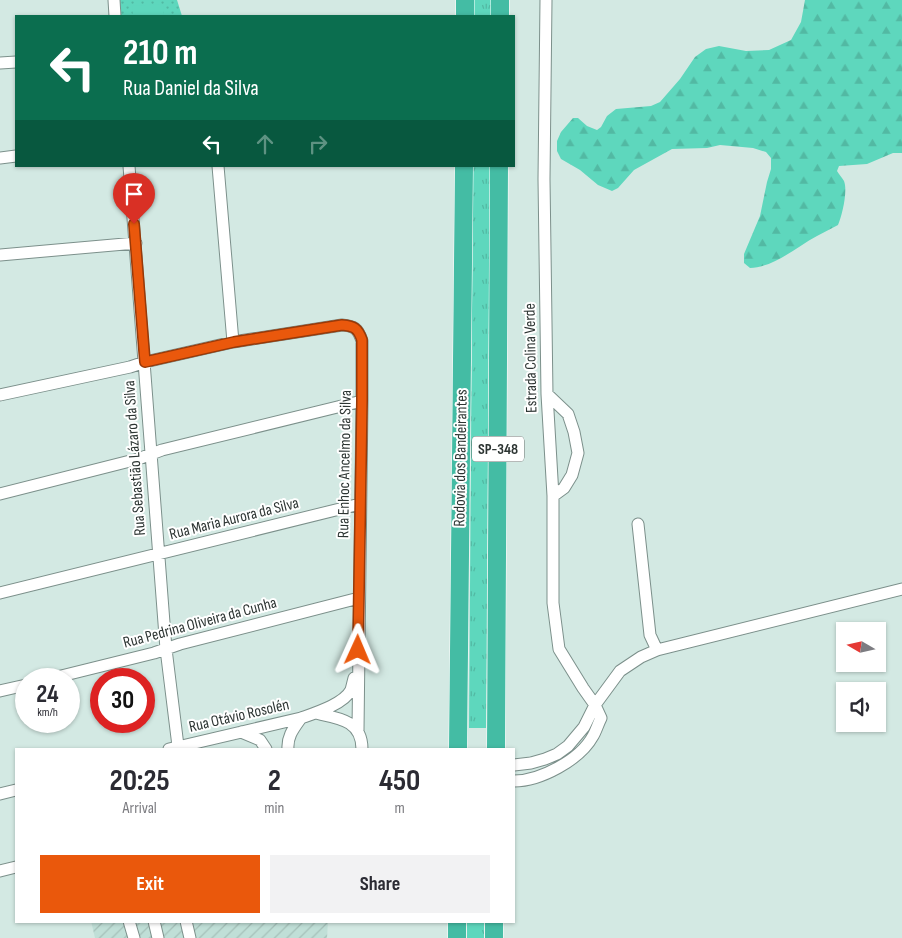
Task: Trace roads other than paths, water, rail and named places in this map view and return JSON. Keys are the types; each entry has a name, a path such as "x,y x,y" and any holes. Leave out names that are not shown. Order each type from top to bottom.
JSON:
{"highway":[{"path":"465,0 465,15"},
{"path":"500,0 500,15"},
{"name":"Rodovia dos Bandeirantes","path":"458,748 464,167"},
{"name":"SP-348","path":"496,748 499,167"},
{"path":"457,923 457,938"},
{"path":"494,923 494,938"}],"street":[{"path":"114,0 115,15"},
{"name":"Estrada Colina Verde","path":"546,0 544,179 547,394 553,496 554,603 559,649 582,688 595,704"},
{"path":"0,63 15,62"},
{"path":"0,158 15,156"},
{"name":"Rua Sebastião Lázaro da Silva","path":"129,167 174,748"},
{"path":"0,394 130,367 234,342 218,167"},
{"path":"0,255 136,243"},
{"name":"Rua Enhoc Ancelmo da Silva","path":"234,342 342,325 352,326 359,332 362,340 358,667 363,742"},
{"path":"547,394 568,414 578,453 572,475 564,488 553,496"},
{"path":"0,494 162,450 362,401"},
{"name":"Rua Maria Aurora da Silva","path":"0,593 360,504"},
{"path":"638,524 650,635 656,650"},
{"path":"515,765 545,759 557,754 568,746 584,727 595,704 620,671 641,657 656,650 902,589"},
{"name":"Rua Pedrina Oliveira da Cunha","path":"80,671 359,598"},
{"name":"Rua Enhoc Ancelmo da Silva","path":"315,713 342,700 350,691 358,667"},
{"path":"0,691 15,687"},
{"path":"515,781 542,776 560,767 578,754 593,737 601,718 595,704"},
{"path":"315,713 348,722 363,742"},
{"name":"Rua Otávio Rosolén","path":"174,748 315,713"},
{"path":"288,748 290,733 301,718"},
{"path":"240,732 260,740 265,748"},
{"path":"0,794 15,790"},
{"path":"0,872 15,867"},
{"path":"0,872 15,873"},
{"path":"130,923 134,938"},
{"path":"154,923 158,938"},
{"path":"186,923 190,938"}]}
